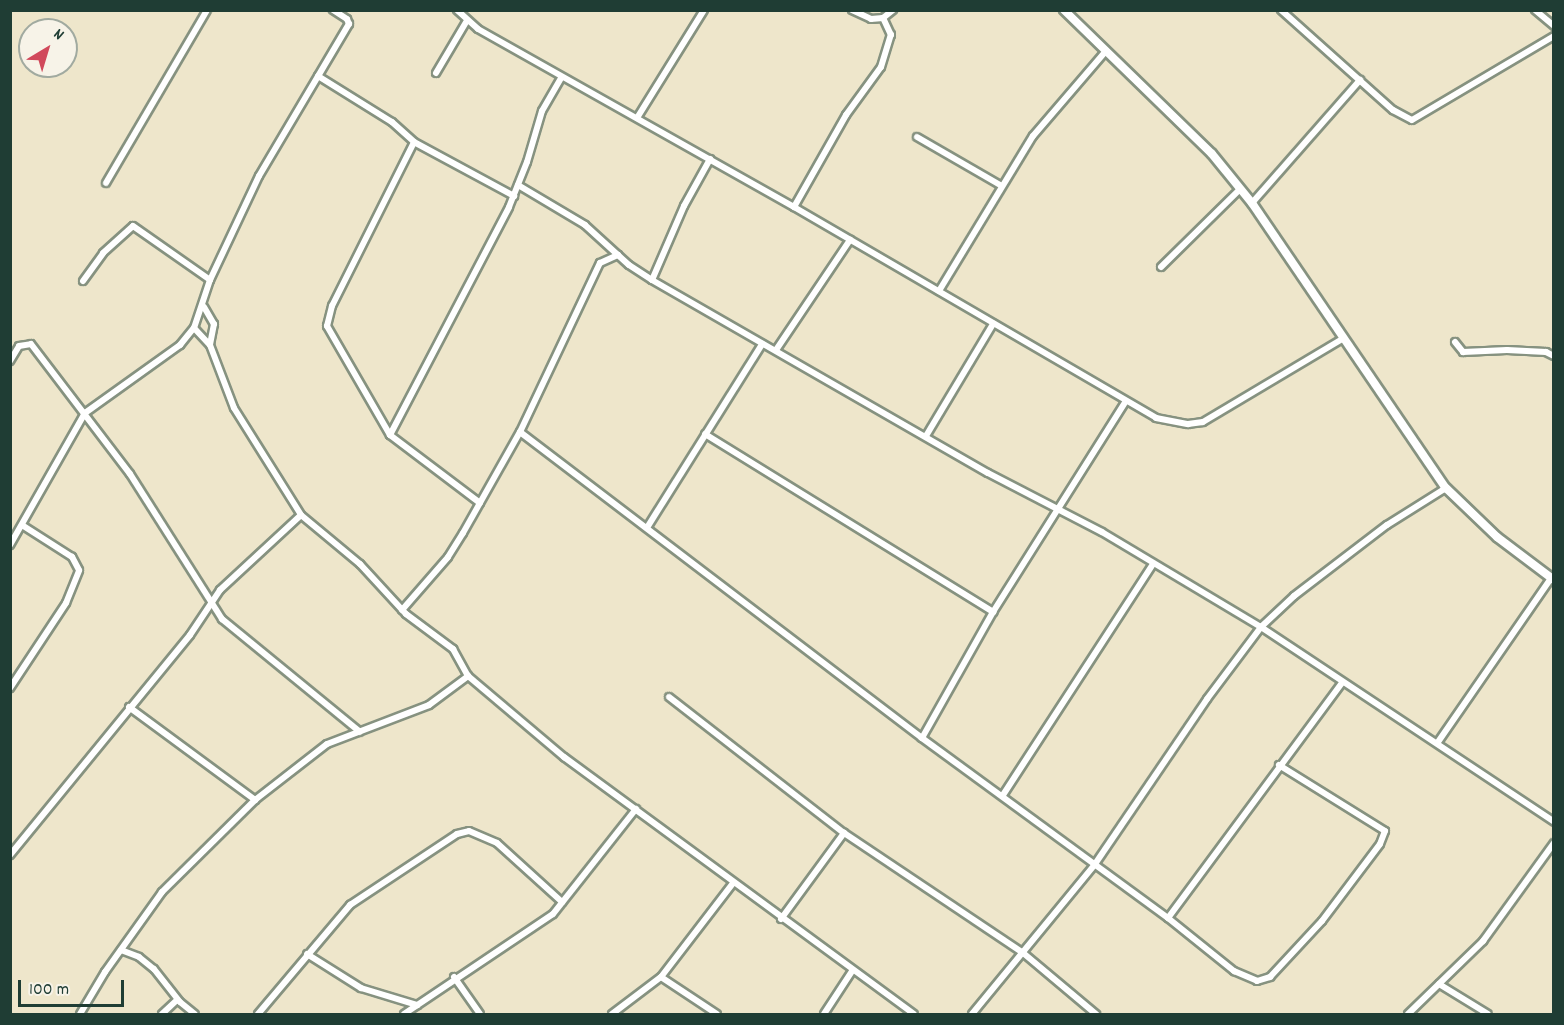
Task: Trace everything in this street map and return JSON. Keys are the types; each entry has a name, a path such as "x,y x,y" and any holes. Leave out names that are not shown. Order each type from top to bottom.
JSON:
{"street":[{"path":"106,183 207,10"},
{"path":"10,545 85,413 180,345 194,328 204,306 210,280 259,176 349,24 347,19 333,10"},
{"path":"457,10 466,22 794,207 1156,418 1188,424 1203,422 1342,339"},
{"path":"637,118 704,10"},
{"path":"852,10 871,19 883,18 893,10"},
{"path":"1064,10 1212,154 1252,203 1342,339 1446,488 1497,537 1552,579 1438,742"},
{"path":"1281,10 1393,110 1412,120 1554,36"},
{"path":"1535,10 1554,26"},
{"path":"794,207 846,115 886,58 891,35 883,18"},
{"path":"436,73 466,22"},
{"path":"939,291 1000,185 1050,114 1105,52"},
{"path":"318,76 392,122 414,142 513,196"},
{"path":"390,435 513,196 542,111 562,77"},
{"path":"1252,203 1360,80"},
{"path":"917,137 1000,185"},
{"path":"414,142 332,306 327,326 390,435 480,503"},
{"path":"652,280 684,206 710,159"},
{"path":"518,185 585,225 618,255 652,280 762,344 1058,508 1262,627 1342,683 1438,742 1554,822"},
{"path":"1161,267 1240,189"},
{"path":"83,281 104,253 133,226 210,280"},
{"path":"776,350 850,240"},
{"path":"402,610 448,557 520,432 600,263 618,255"},
{"path":"204,306 214,324 210,345"},
{"path":"926,436 993,324"},
{"path":"194,328 210,345 234,408 301,515 360,564 402,610 453,649 468,676 564,757 781,919 914,1014"},
{"path":"1455,342 1463,352 1526,351 1554,356"},
{"path":"10,361 19,346 32,344 130,474 222,619 255,649 360,732"},
{"path":"648,526 762,344"},
{"path":"922,738 993,612 1126,401"},
{"path":"520,432 648,526 922,738 1003,795 1168,918 1233,971 1257,981 1270,977 1322,921 1380,844 1385,831 1279,765"},
{"path":"705,434 993,612"},
{"path":"972,1014 1095,864 1207,699 1262,627 1294,596 1387,525 1446,488"},
{"path":"10,855 190,635 212,602 235,575 301,515"},
{"path":"10,688 66,603 79,570 72,557 22,525"},
{"path":"1003,795 1153,564"},
{"path":"80,1014 162,892 255,800 327,744 429,705 468,676"},
{"path":"1168,918 1279,765 1342,683"},
{"path":"669,697 844,832 1022,952 1096,1014"},
{"path":"129,707 255,800"},
{"path":"404,1014 454,977 540,924 562,902 636,809"},
{"path":"258,1014 350,905 458,834 469,831 497,843 562,902"},
{"path":"781,919 844,832"},
{"path":"1408,1014 1483,941 1554,843"},
{"path":"612,1014 661,977 733,882"},
{"path":"121,950 154,969 177,1000 195,1014"},
{"path":"307,954 360,988 417,1005"},
{"path":"824,1014 852,971"},
{"path":"454,977 480,1014"},
{"path":"661,977 717,1014"},
{"path":"1440,984 1488,1014"},
{"path":"162,1014 177,1000"}]}
